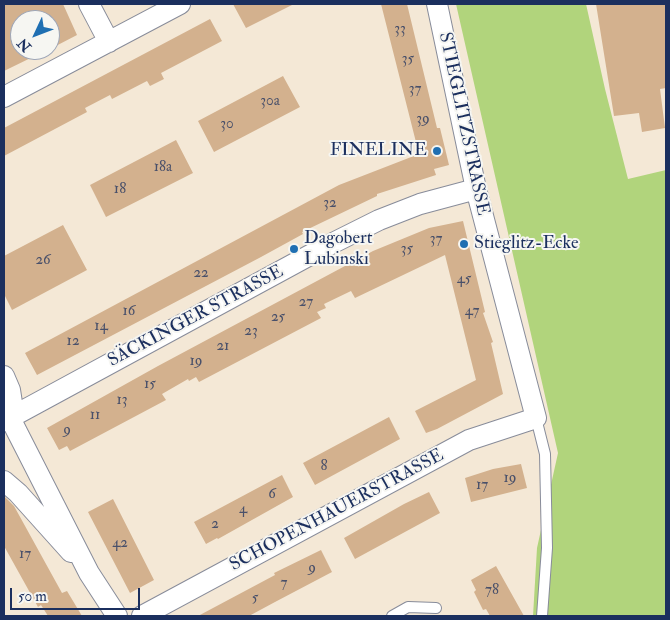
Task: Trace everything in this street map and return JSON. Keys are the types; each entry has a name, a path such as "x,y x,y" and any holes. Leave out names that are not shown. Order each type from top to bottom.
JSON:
{"street":[{"path":"89,4 109,42"},
{"path":"4,97 180,4"},
{"name":"STIEGLITZSTRASSE","path":"437,4 476,189 536,418"},
{"name":"SÄCKINGER STRASSE","path":"7,419 323,248 379,220 420,204 476,189"},
{"path":"4,376 10,390 12,403 7,419 89,573 117,616"},
{"name":"SCHOPENHAUERSTRASSE","path":"142,616 469,440 536,418"},
{"path":"4,481 18,492 89,573"}],"lane":[{"path":"536,418 544,454 546,548 542,616"},
{"path":"392,616 408,608 436,608"}],"green space":[{"path":"456,4 586,4 628,179 666,170 666,616 533,616 537,548 558,453"}],"building":[{"path":"4,4 63,4 77,35 60,44 60,10 10,10 10,60 27,60 4,71"},
{"path":"233,4 294,4 246,28"},
{"path":"381,4 407,4 437,128 440,128 449,165 434,169 436,175 377,194 377,196 302,232 303,234 261,257 37,375 25,353 339,185 419,154"},
{"path":"596,4 666,4 666,88 660,89 665,128 642,132 639,113 614,116"},
{"path":"210,19 222,41 161,73 164,79 150,86 147,81 112,99 110,95 85,108 87,112 4,156 4,128"},
{"path":"283,76 300,107 214,152 198,121"},
{"path":"176,140 193,173 106,217 90,185"},
{"path":"463,221 485,312 483,313 493,342 491,343 503,394 437,429 426,433 415,411 476,380 445,255 355,298 351,291 324,304 326,308 317,312 321,318 199,382 196,377 189,381 188,379 162,394 166,400 70,451 67,446 59,450 47,428 158,366 373,251 429,228"},
{"path":"63,225 87,270 12,310 4,294 4,256"},
{"path":"389,417 400,439 315,485 303,463"},
{"path":"521,464 527,488 471,502 465,478 493,469"},
{"path":"282,475 293,497 206,544 194,522"},
{"path":"429,492 440,513 355,559 344,538"},
{"path":"4,496 14,506 62,593 67,591 82,616 48,616 41,605 38,607 4,546"},
{"path":"113,499 154,580 130,593 88,512"},
{"path":"321,550 332,572 249,616 198,616 275,575 274,573"},
{"path":"496,566 524,616 490,616 486,609 483,610 474,592 476,590 471,580"}],"place":[{"name":"FINELINE","path":"437,151"},
{"name":"Stieglitz-Ecke","path":"464,244"},
{"name":"Dagobert Lubinski","path":"294,249"}]}
